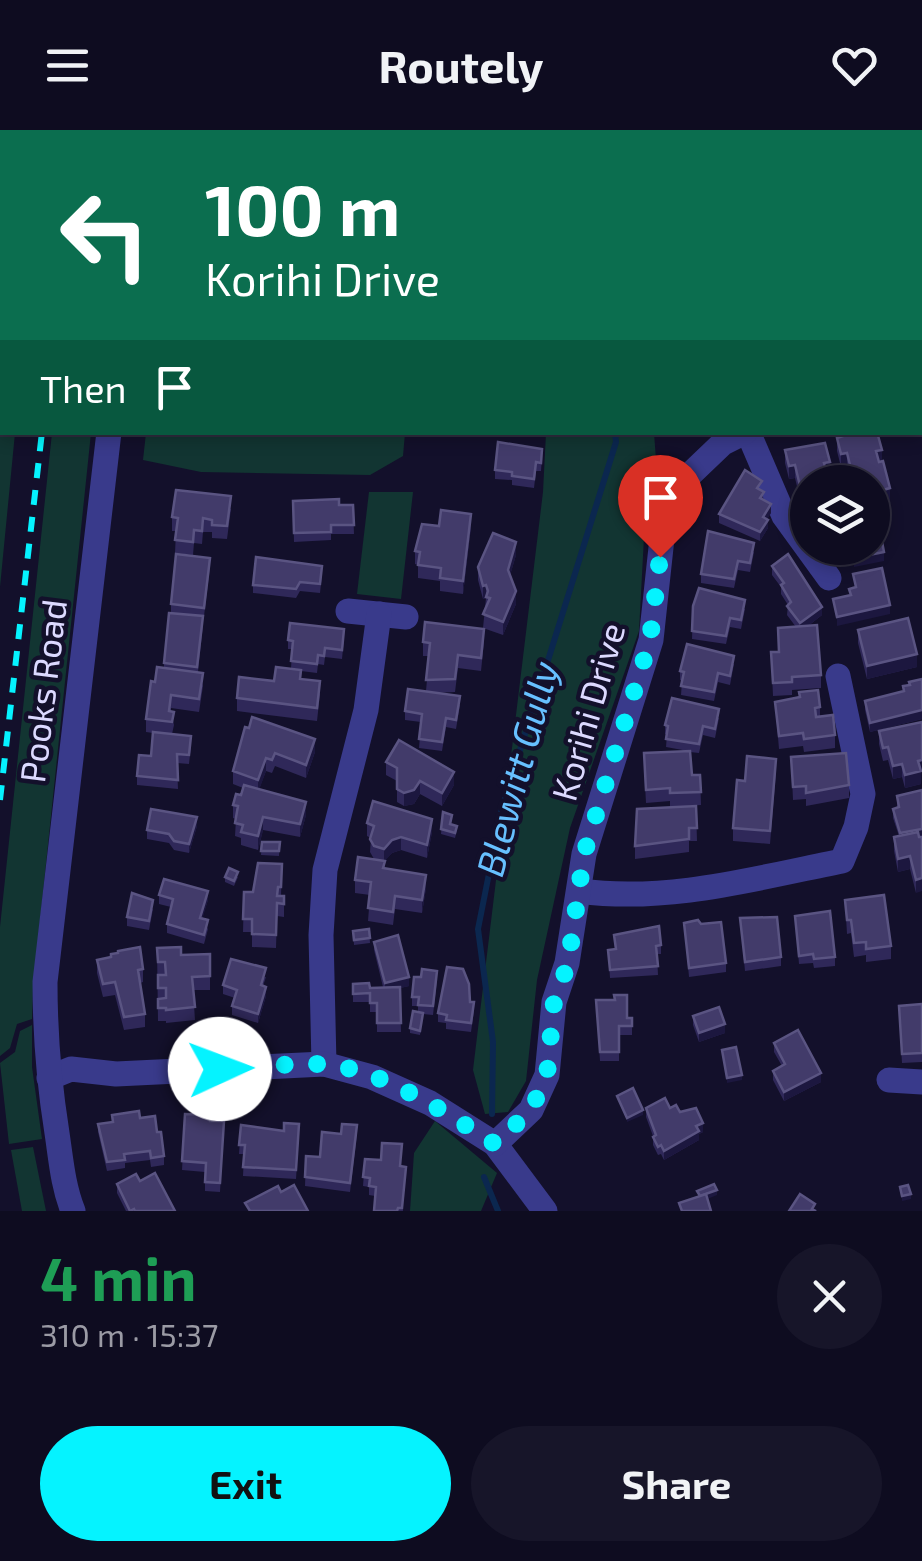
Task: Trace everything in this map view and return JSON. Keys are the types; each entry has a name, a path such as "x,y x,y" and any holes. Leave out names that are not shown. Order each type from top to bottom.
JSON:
{"street":[{"name":"Pooks Road","path":"73,1211 62,1174 44,1032 45,982 109,435"},
{"name":"Korihi Drive","path":"495,1144 531,1110 547,1075 554,1002 568,964 584,854 650,640 662,529 678,486 703,460 740,435"},
{"path":"747,435 784,516 830,578"},
{"path":"348,611 406,617"},
{"path":"324,1064 321,935 325,870 366,710 379,614"},
{"path":"580,891 608,895 713,887 842,861 863,794 838,676"},
{"path":"50,1078 71,1069 116,1074 324,1064 372,1077 430,1103 495,1144 545,1211"},
{"path":"890,1080 922,1082"}],"green space":[{"path":"0,435 15,435 0,587"},
{"path":"52,435 91,435 32,1019 17,1024 10,1048 0,1056 0,927"},
{"path":"146,435 405,435 403,456 370,475 201,472 143,460"},
{"path":"546,435 654,435 658,486 644,537 639,631 570,828 537,980 526,1081 508,1112 485,1114 473,1070 543,492"},
{"path":"369,492 413,492 401,599 357,594"},
{"path":"32,1025 32,1067 42,1139 9,1144 0,1063 15,1052 20,1031"},
{"path":"435,1121 497,1173 481,1211 410,1211 414,1153"},
{"path":"33,1147 46,1211 22,1211 11,1150"}],"building":[{"path":"878,435 882,450 876,451 884,465 850,465 847,453 841,454 837,438"},
{"path":"498,442 542,449 534,479 495,470"},
{"path":"825,443 830,462 789,466 785,450"},
{"path":"745,470 762,481 757,488 764,492 760,498 771,504 763,517 768,520 760,532 719,514"},
{"path":"176,490 231,496 227,526 212,525 212,520 203,518 202,531 194,530 193,542 175,540 178,518 172,517"},
{"path":"339,499 339,505 353,505 354,525 331,525 331,532 294,533 293,501"},
{"path":"441,510 471,514 463,581 440,578 441,568 418,565 420,552 415,551 422,524 439,526"},
{"path":"708,531 754,543 750,563 738,561 734,579 701,574"},
{"path":"493,533 516,542 508,570 516,591 503,622 483,614 490,598 486,597 488,591 478,567"},
{"path":"176,554 210,558 204,608 171,604"},
{"path":"788,554 790,565 795,565 822,607 800,623 787,606 791,602 781,585 784,583 772,566"},
{"path":"256,557 322,566 320,584 300,582 296,589 253,585"},
{"path":"882,568 890,605 837,617 833,599 851,595 849,589 856,587 853,574"},
{"path":"699,588 745,600 741,620 730,618 726,636 692,631 693,606"},
{"path":"169,613 203,616 197,667 164,663"},
{"path":"908,618 917,654 867,666 858,630"},
{"path":"425,622 484,629 481,658 458,655 455,679 426,680 430,643 423,642"},
{"path":"290,623 344,629 342,650 325,648 324,656 318,655 317,664 291,661"},
{"path":"817,625 821,675 773,683 771,652 779,652 778,628"},
{"path":"687,644 734,656 730,676 718,673 714,692 681,686 684,672 680,671"},
{"path":"157,667 203,673 199,699 171,695 172,722 146,719"},
{"path":"276,667 301,670 300,679 320,681 317,708 237,698 239,677 274,681"},
{"path":"922,679 922,710 870,723 865,701 904,691 903,686 910,685 909,682"},
{"path":"408,689 460,696 456,720 446,718 442,742 419,739 422,714 405,711"},
{"path":"818,690 820,707 815,708 816,717 833,715 835,735 804,739 803,733 779,736 775,702 800,697 799,692"},
{"path":"672,698 719,709 715,729 703,726 699,744 666,739 665,725"},
{"path":"252,717 315,739 306,765 275,753 272,760 266,758 258,780 233,771 245,727 249,728"},
{"path":"922,722 922,760 918,761 921,771 905,775 902,764 893,766 879,731"},
{"path":"153,732 191,736 189,755 177,754 178,780 137,776 139,755 151,756"},
{"path":"399,740 454,772 442,793 420,781 414,790 404,793 397,789 397,768 386,762"},
{"path":"690,751 692,775 700,775 701,792 646,790 644,753"},
{"path":"846,753 849,785 806,793 806,786 793,787 791,757"},
{"path":"747,756 776,759 770,831 733,828 737,780 745,781"},
{"path":"244,785 306,802 300,824 263,817 258,836 241,832 243,825 235,823 238,806 233,805"},
{"path":"922,790 922,829 900,833 893,809 899,807 897,796"},
{"path":"373,801 432,819 427,845 401,837 384,849 374,846 370,839 374,826 367,823"},
{"path":"696,806 697,828 689,828 689,839 635,846 637,809"},
{"path":"151,809 197,817 189,844 174,841 169,834 147,830"},
{"path":"443,812 452,815 450,824 457,826 455,833 441,829"},
{"path":"918,832 922,837 922,878 916,880 910,856 898,859 894,837"},
{"path":"262,842 280,842 279,851 261,851"},
{"path":"358,857 385,861 383,868 426,875 422,900 395,896 393,912 368,908 371,882 355,880"},
{"path":"258,863 282,864 277,896 284,896 284,904 277,903 276,935 252,934 252,919 243,919 244,892 253,892"},
{"path":"229,868 238,872 234,881 225,877"},
{"path":"164,879 208,891 200,918 208,920 204,935 167,924 173,899 159,895"},
{"path":"132,893 153,900 149,921 127,917"},
{"path":"884,895 891,946 866,949 866,942 854,943 845,900"},
{"path":"830,911 835,957 799,956 795,916"},
{"path":"777,917 781,957 745,962 740,918"},
{"path":"698,920 701,924 721,922 726,963 689,968 684,923"},
{"path":"659,926 658,966 610,970 608,950 616,949 614,935"},
{"path":"369,929 370,938 354,940 353,931"},
{"path":"398,935 409,977 385,983 374,942"},
{"path":"140,947 143,969 138,970 145,1014 124,1017 115,982 103,984 97,960"},
{"path":"181,947 181,955 210,954 210,976 192,977 195,1007 158,1008 158,999 166,998 166,988 158,988 158,975 166,975 165,962 158,962 157,948"},
{"path":"231,959 266,968 261,985 266,987 258,1014 232,1006 237,990 223,985"},
{"path":"447,967 463,969 470,1002 474,1002 471,1023 446,1020 447,1015 438,1013"},
{"path":"422,969 437,971 433,1006 418,1005 419,997 412,997 414,977 421,977"},
{"path":"369,983 370,988 400,987 401,1023 377,1023 377,1003 370,1003 370,993 353,994 353,984"},
{"path":"614,995 627,995 627,1018 632,1018 632,1026 619,1026 619,1052 600,1052 596,1000 615,1000"},
{"path":"922,1004 922,1053 902,1054 899,1006"},
{"path":"719,1007 725,1024 699,1033 693,1016"},
{"path":"413,1011 423,1013 420,1031 410,1028"},
{"path":"798,1030 821,1073 784,1092 773,1071 785,1064 774,1043"},
{"path":"736,1047 742,1075 727,1078 722,1050"},
{"path":"633,1088 643,1110 627,1118 617,1096"},
{"path":"665,1098 670,1108 676,1105 680,1112 696,1108 703,1123 696,1126 699,1131 664,1151 653,1137 656,1135 646,1108"},
{"path":"139,1111 140,1118 155,1116 164,1156 151,1158 150,1151 124,1154 125,1160 107,1162 98,1124 113,1122 112,1115"},
{"path":"185,1114 210,1115 210,1121 224,1121 220,1183 205,1182 206,1163 182,1161"},
{"path":"284,1123 299,1124 296,1170 243,1167 245,1145 239,1145 241,1125 284,1131"},
{"path":"342,1124 357,1125 350,1183 305,1177 306,1156 320,1157 322,1132 341,1134"},
{"path":"382,1143 402,1144 400,1166 406,1167 402,1208 397,1211 374,1211 376,1187 369,1186 370,1178 363,1177 365,1159 381,1160"},
{"path":"155,1173 175,1211 130,1211 117,1184 136,1174 140,1181"},
{"path":"714,1184 717,1190 700,1196 697,1191"},
{"path":"294,1185 308,1211 250,1211 245,1203 278,1186 281,1192"},
{"path":"908,1185 911,1194 902,1196 900,1187"},
{"path":"706,1194 711,1211 682,1211 679,1203"},
{"path":"800,1194 815,1204 812,1209 816,1211 789,1211"}],"waterway":[{"name":"Blewitt Gully","path":"492,1114 493,1042 478,929 502,808 615,435"},
{"name":"Blewitt Gully","path":"484,1177 498,1211"}],"railway":[{"path":"0,800 42,435"}],"route":[{"path":"220,1069 324,1064 372,1077 430,1103 495,1144 531,1110 547,1075 554,1002 568,964 584,854 650,640 660,557"}]}
